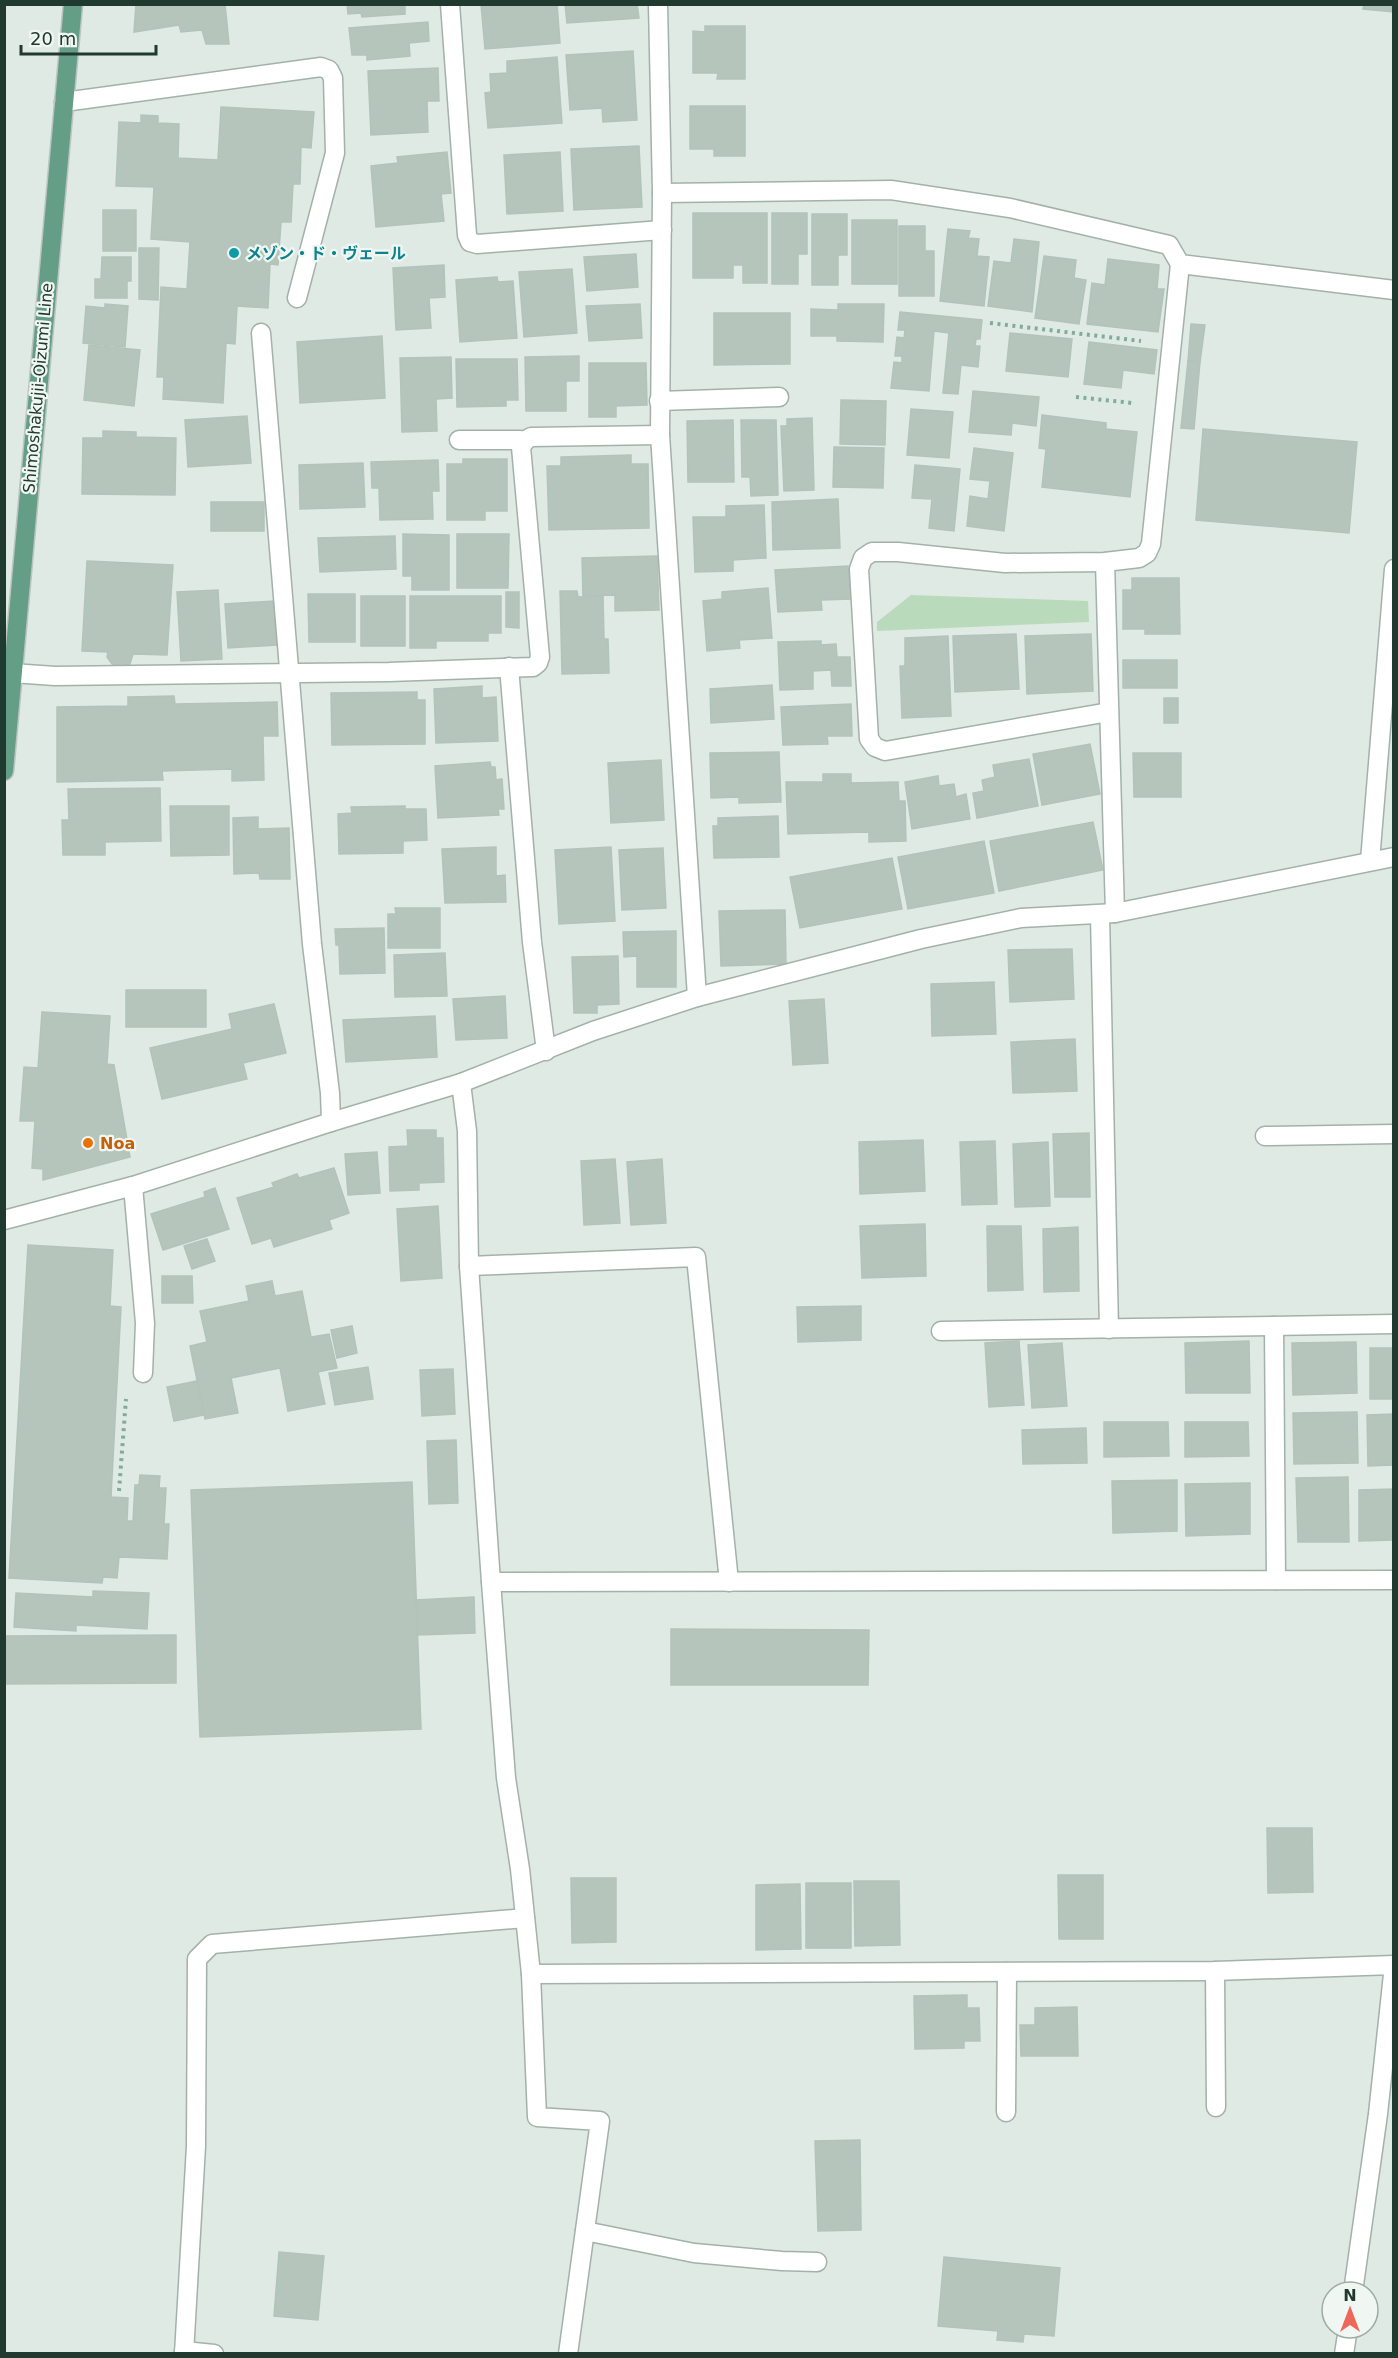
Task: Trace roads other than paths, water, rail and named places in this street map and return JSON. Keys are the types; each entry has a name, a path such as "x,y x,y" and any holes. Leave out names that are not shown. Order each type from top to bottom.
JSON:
{"main road":[{"name":"Shimoshakujii-Oizumi Line","path":"4,771 73,4"}],"street":[{"path":"450,4 467,235 470,242 477,244 662,230"},
{"path":"657,4 662,193 660,435 698,997"},
{"path":"64,102 321,67 329,70 333,78 335,153 297,298"},
{"path":"662,193 891,190 1010,208 1169,245 1180,264 1150,544 1147,553 1139,558 1105,562 1005,563 898,552 872,552 863,558 859,569 869,739 875,747 885,751 1109,712"},
{"path":"1180,264 1394,290"},
{"path":"261,333 312,944 330,1093 331,1122"},
{"path":"659,401 779,397"},
{"path":"12,673 67,676 533,667 538,663 540,657 521,447 531,437 660,435"},
{"path":"459,440 520,440 524,442"},
{"path":"1105,562 1109,712 1107,914 1109,1329"},
{"path":"1370,861 1394,569"},
{"path":"508,667 532,942 546,1051"},
{"path":"4,1220 133,1186 461,1083 593,1031 698,997 921,939 1021,918 1107,914 1394,857"},
{"path":"461,1083 467,1131 469,1266 491,1582 506,1778 520,1869 531,1974 537,2117 600,2121 568,2354"},
{"path":"1265,1136 1394,1134"},
{"path":"133,1186 145,1323 143,1373"},
{"path":"469,1266 696,1257 729,1582"},
{"path":"941,1331 1394,1324"},
{"path":"1274,1326 1276,1580"},
{"path":"491,1582 1394,1580"},
{"path":"214,2354 184,2352 196,2146 197,1959 212,1944 525,1918"},
{"path":"531,1974 1215,1971 1394,1965 1386,2116 1355,2280"},
{"path":"1215,1971 1216,2107"},
{"path":"1006,2112 1007,1972"},
{"path":"585,2231 694,2253 817,2262"}],"place":[{"name":"メゾン・ド・ヴェール","path":"234,253"},
{"name":"Noa","path":"88,1143"}]}
